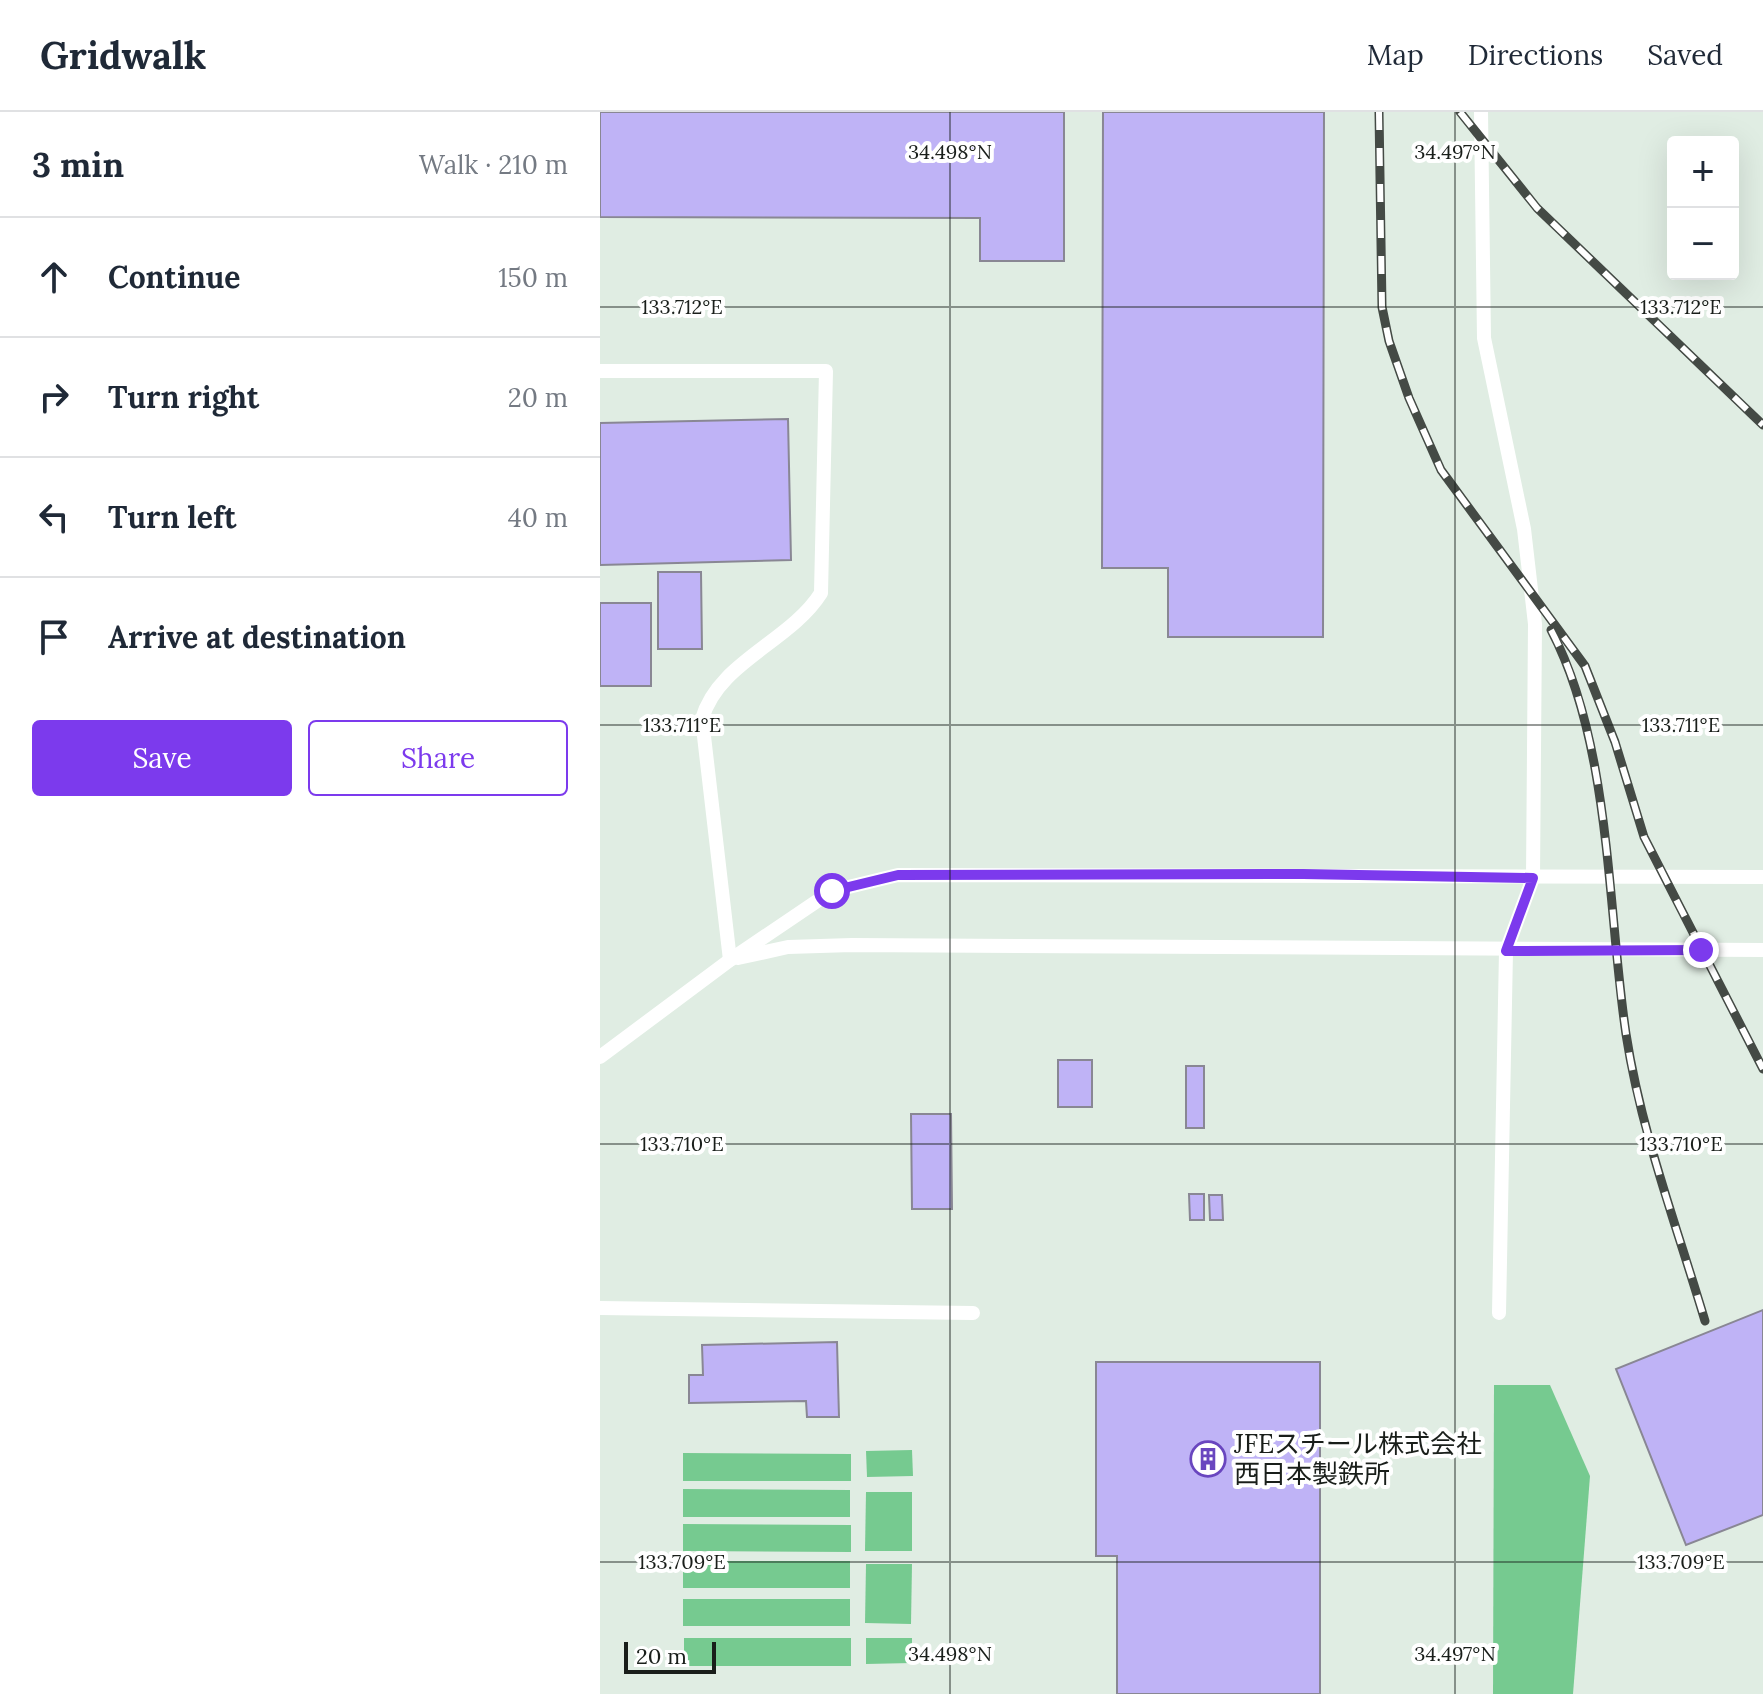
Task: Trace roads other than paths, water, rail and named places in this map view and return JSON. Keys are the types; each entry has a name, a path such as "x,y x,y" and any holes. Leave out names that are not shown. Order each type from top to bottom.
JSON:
{"lane":[{"path":"1481,112 1484,338 1524,529 1535,624 1533,878 1506,951 1499,1313"},
{"path":"600,371 826,371 821,593 808,613 723,681 708,698 702,719 730,960"},
{"path":"600,1057 730,960 832,891 898,875 1763,877"},
{"path":"730,960 788,947 852,945 1506,951 1763,950"},
{"path":"600,1308 973,1313"}],"railway":[{"path":"1379,112 1382,307 1389,341 1409,398 1441,470 1585,666 1615,742 1644,837 1763,1069"},
{"path":"1460,112 1537,208 1763,425"},
{"path":"1551,630 1571,675 1596,774 1626,1034 1641,1107 1705,1321"}],"place":[{"name":"JFEスチール株式会社 西日本製鉄所","path":"1208,1459"}]}
